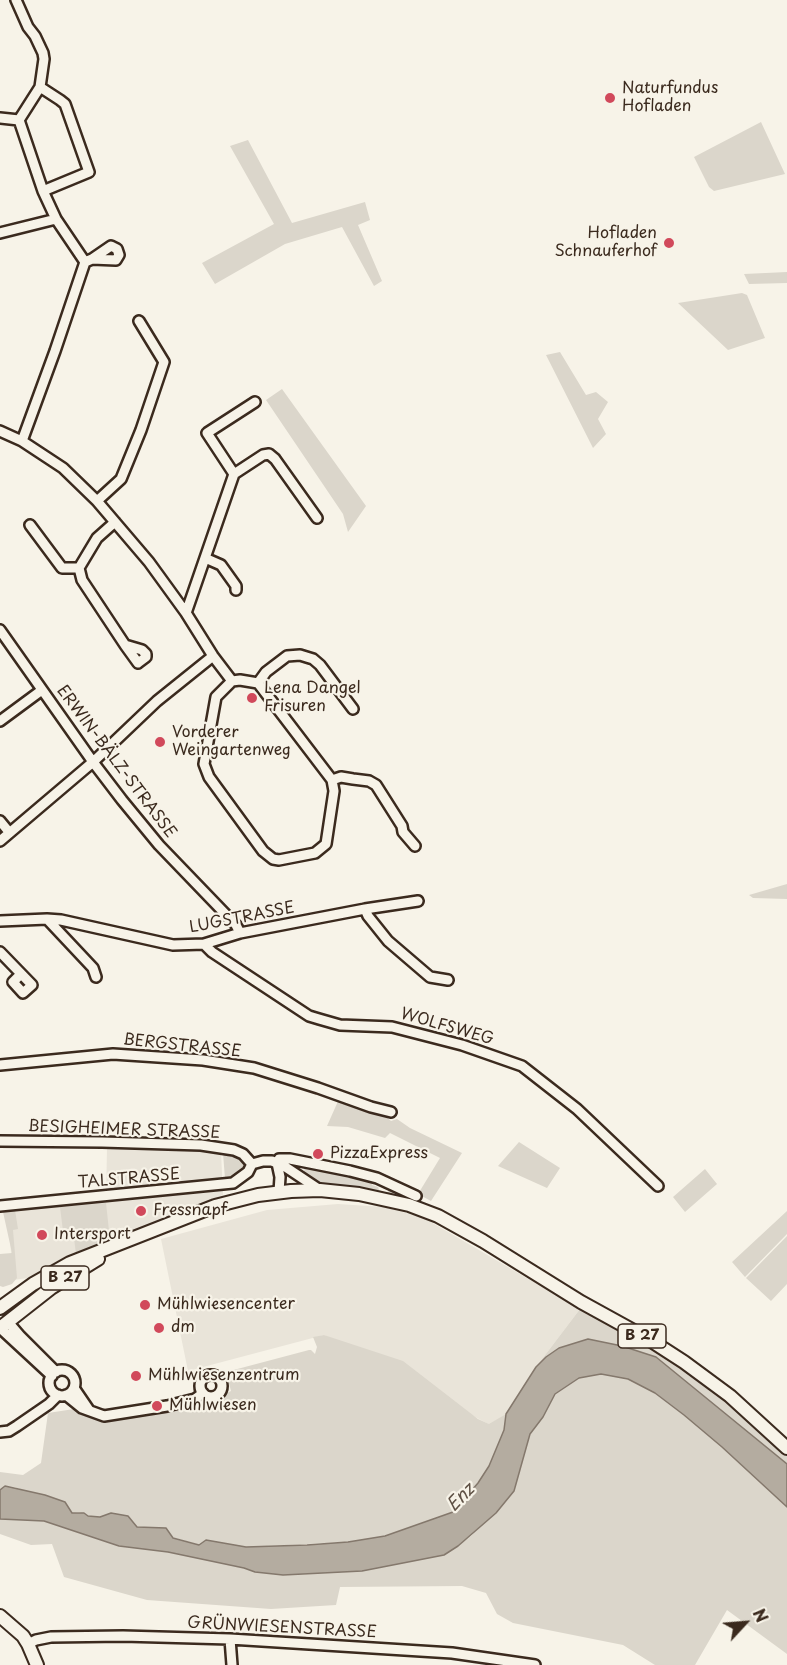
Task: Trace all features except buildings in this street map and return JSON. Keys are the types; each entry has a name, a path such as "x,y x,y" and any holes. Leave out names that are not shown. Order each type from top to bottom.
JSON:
{"main road":[{"name":"B 27","path":"1,1321 26,1288 51,1273 70,1263 215,1206 285,1192 320,1190 359,1194 391,1201 438,1216 454,1224 581,1302 650,1340 730,1396 787,1449"},
{"name":"B 27","path":"1,1321 22,1309 75,1271 130,1240"},
{"path":"0,1616 15,1628 28,1644 37,1665"}],"street":[{"path":"16,0 43,53 40,87 19,120"},
{"path":"40,87 64,104 89,172 43,191"},
{"path":"0,118 19,120"},
{"path":"19,120 43,191 56,219 89,261 21,441"},
{"path":"0,233 56,219"},
{"path":"97,501 121,479 141,430 164,362 139,321"},
{"path":"234,474 207,433 255,402"},
{"path":"0,431 21,441 63,468 97,501 149,562 232,681"},
{"path":"186,613 234,474 263,455 269,454 317,518"},
{"path":"115,522 97,538 79,568 82,580 125,645"},
{"path":"30,525 62,568 79,568"},
{"path":"206,558 221,565 236,586 236,590"},
{"name":"ERWIN-BÄLZ-STRASSE","path":"0,630 93,762 159,845 236,925 240,933"},
{"path":"258,683 266,672 288,656 300,655 313,659 320,665 353,709"},
{"path":"0,841 93,762 157,701 213,656"},
{"path":"232,681 258,683 332,780 334,791 326,844 315,853 279,860 273,859 264,851 209,777 204,764 216,697 232,681"},
{"path":"0,721 42,690"},
{"path":"332,780 341,777 369,781 376,785 402,826 403,832 415,846"},
{"path":"0,821 9,832"},
{"name":"LUGSTRASSE","path":"0,921 47,919 103,928 173,945 204,944 240,933 386,904 418,901"},
{"path":"365,909 388,941 430,977 448,980"},
{"path":"47,919 93,968 96,977"},
{"name":"WOLFSWEG","path":"204,944 212,952 309,1016 340,1025 392,1027 425,1034 522,1065 577,1109 658,1186"},
{"path":"0,952 21,974"},
{"name":"BERGSTRASSE","path":"0,1065 113,1054 203,1060 254,1068 391,1112"},
{"name":"BESIGHEIMER STRASSE","path":"0,1141 201,1145 234,1150 243,1154 252,1164"},
{"path":"277,1163 283,1158 297,1160 377,1178 416,1196"},
{"path":"252,1164 267,1160 277,1163 320,1190"},
{"path":"285,1192 297,1160"},
{"path":"277,1163 285,1192"},
{"name":"TALSTRASSE","path":"0,1206 233,1183 248,1172 252,1164"},
{"path":"19,1340 18,1321 22,1309"},
{"path":"1,1321 54,1374"},
{"path":"0,1339 19,1340"},
{"path":"89,1410 74,1388 74,1380 70,1373 63,1371 54,1374 50,1384 59,1394 75,1404 89,1410 104,1416 195,1400 203,1393"},
{"path":"0,1432 9,1431 59,1394 69,1394 74,1388"},
{"name":"GRÜNWIESENSTRASSE","path":"28,1644 51,1637 123,1636 230,1639 452,1653 535,1665"},
{"path":"230,1639 232,1665"},
{"path":"450,1665 452,1653"}],"shaded area":[{"path":"761,122 785,174 714,191 709,187 694,157"},
{"path":"248,140 292,223 365,202 370,220 358,225 382,281 374,286 342,227 285,244 215,284 202,263 274,224 230,146"},
{"path":"787,272 787,283 749,284 744,274"},
{"path":"742,293 747,295 765,338 728,350 678,303"},
{"path":"560,352 586,395 596,392 608,402 598,419 606,434 593,448 546,355"},
{"path":"282,389 366,506 348,532 343,514 266,400"},
{"path":"787,884 787,899 753,898 749,895"},
{"path":"339,1099 383,1114 391,1121 397,1119 410,1128 462,1153 431,1201 418,1194 440,1158 390,1133 385,1138 348,1127 327,1126"},
{"path":"519,1142 560,1168 547,1188 498,1166"},
{"path":"107,1148 221,1152 223,1195 65,1257 28,1278 13,1280 8,1211 106,1202"},
{"path":"223,1153 232,1153 245,1162 243,1170 230,1179 225,1179"},
{"path":"306,1165 311,1169 371,1181 372,1185 378,1187 379,1190 387,1193 393,1189 454,1218 309,1179 302,1176"},
{"path":"705,1169 717,1184 685,1212 673,1197"},
{"path":"106,1203 110,1240 76,1254 74,1238 64,1239 60,1207"},
{"path":"338,1204 384,1207 424,1218 580,1309 536,1367 506,1414 490,1425 324,1335 188,1371 161,1239 267,1210"},
{"path":"15,1210 18,1229 13,1230 17,1278 12,1284 3,1287 0,1286 0,1254 12,1253 3,1212"},
{"path":"787,1211 787,1234 745,1277 732,1262"},
{"path":"787,1236 787,1284 771,1301 746,1278"},
{"path":"580,1309 639,1340 698,1377 787,1453 787,1464 656,1357 622,1346 588,1339 536,1367"},
{"path":"324,1335 403,1361 478,1419 489,1424 506,1414 504,1430 489,1466 478,1483 453,1512 385,1536 348,1542 246,1547 206,1540 200,1545 137,1527 111,1513 100,1517 88,1516 79,1512 72,1513 67,1505 14,1487 5,1486 0,1490 0,1472 23,1475 41,1463 48,1413 74,1409 80,1414 103,1422 207,1403 231,1391 226,1372 309,1350 315,1354 317,1347 313,1337"},
{"path":"588,1339 622,1346 656,1357 787,1464 787,1507 722,1447 655,1393 628,1379 601,1374 579,1378 555,1394 543,1417 530,1434 514,1491 496,1513 444,1555 362,1571 283,1575 255,1572 168,1552 119,1546 44,1521 0,1519 0,1490 5,1486 65,1502 72,1513 100,1517 111,1513 128,1516 137,1527 166,1528 173,1538 199,1545 206,1540 246,1547 307,1545 385,1536 453,1512 478,1483 489,1466 504,1430 506,1414 536,1367 559,1348"},
{"path":"601,1374 628,1379 655,1393 722,1447 787,1507 787,1654 727,1610 695,1665 655,1665 623,1645 513,1623 497,1614 486,1593 462,1586 340,1587 336,1605 271,1609 147,1600 64,1577 52,1544 31,1545 0,1534 0,1519 44,1521 119,1546 168,1552 255,1572 283,1575 362,1571 444,1555 471,1536 514,1491 530,1434 543,1417 555,1394 579,1378"}],"place":[{"name":"Naturfundus Hofladen","path":"610,98"},
{"name":"Hofladen Schnauferhof","path":"669,243"},
{"name":"Lena Dangel Frisuren","path":"252,698"},
{"name":"Vorderer Weingartenweg","path":"160,742"},
{"name":"PizzaExpress","path":"318,1154"},
{"name":"Fressnapf","path":"141,1211"},
{"name":"Intersport","path":"42,1235"},
{"name":"Mühlwiesencenter","path":"145,1305"},
{"name":"dm","path":"159,1328"},
{"name":"Mühlwiesenzentrum","path":"136,1376"},
{"name":"Mühlwiesen","path":"157,1406"}],"water label":[{"name":"Enz","path":"461,1498"}]}
